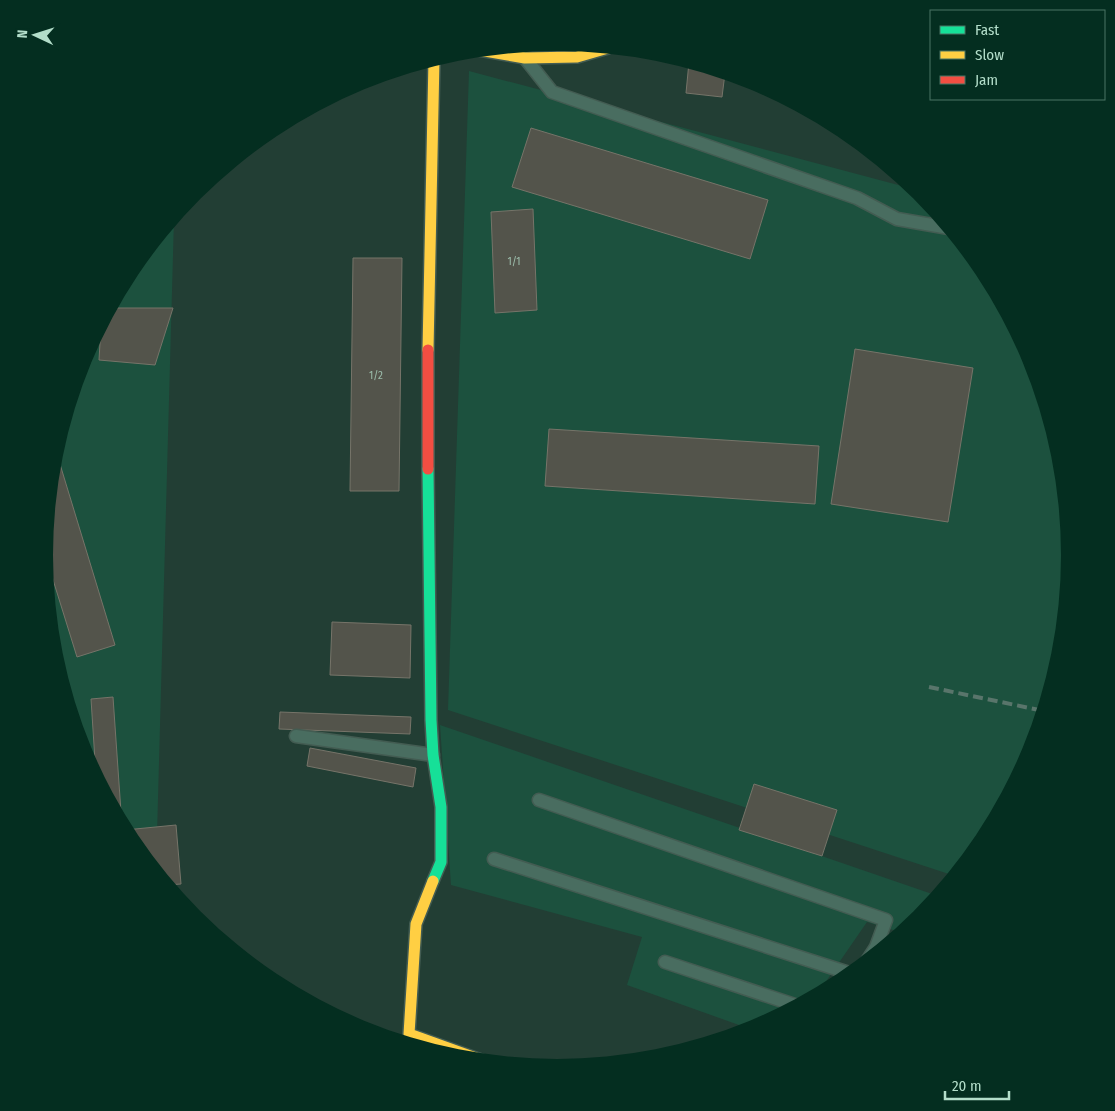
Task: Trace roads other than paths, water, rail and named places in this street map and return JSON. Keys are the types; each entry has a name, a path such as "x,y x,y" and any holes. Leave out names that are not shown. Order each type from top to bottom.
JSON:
{"street":[{"path":"505,54 525,58 577,57 593,52"},
{"path":"409,1037 416,924 440,862 441,808 433,755 431,720 427,404 434,66"}],"lane":[{"path":"525,58 552,92 857,198 897,218 940,226"},
{"path":"296,736 433,755"},
{"path":"539,800 886,920 881,942"},
{"path":"494,859 843,971"},
{"path":"665,962 790,1003"}],"railway":[{"path":"929,687 1038,710"}]}
